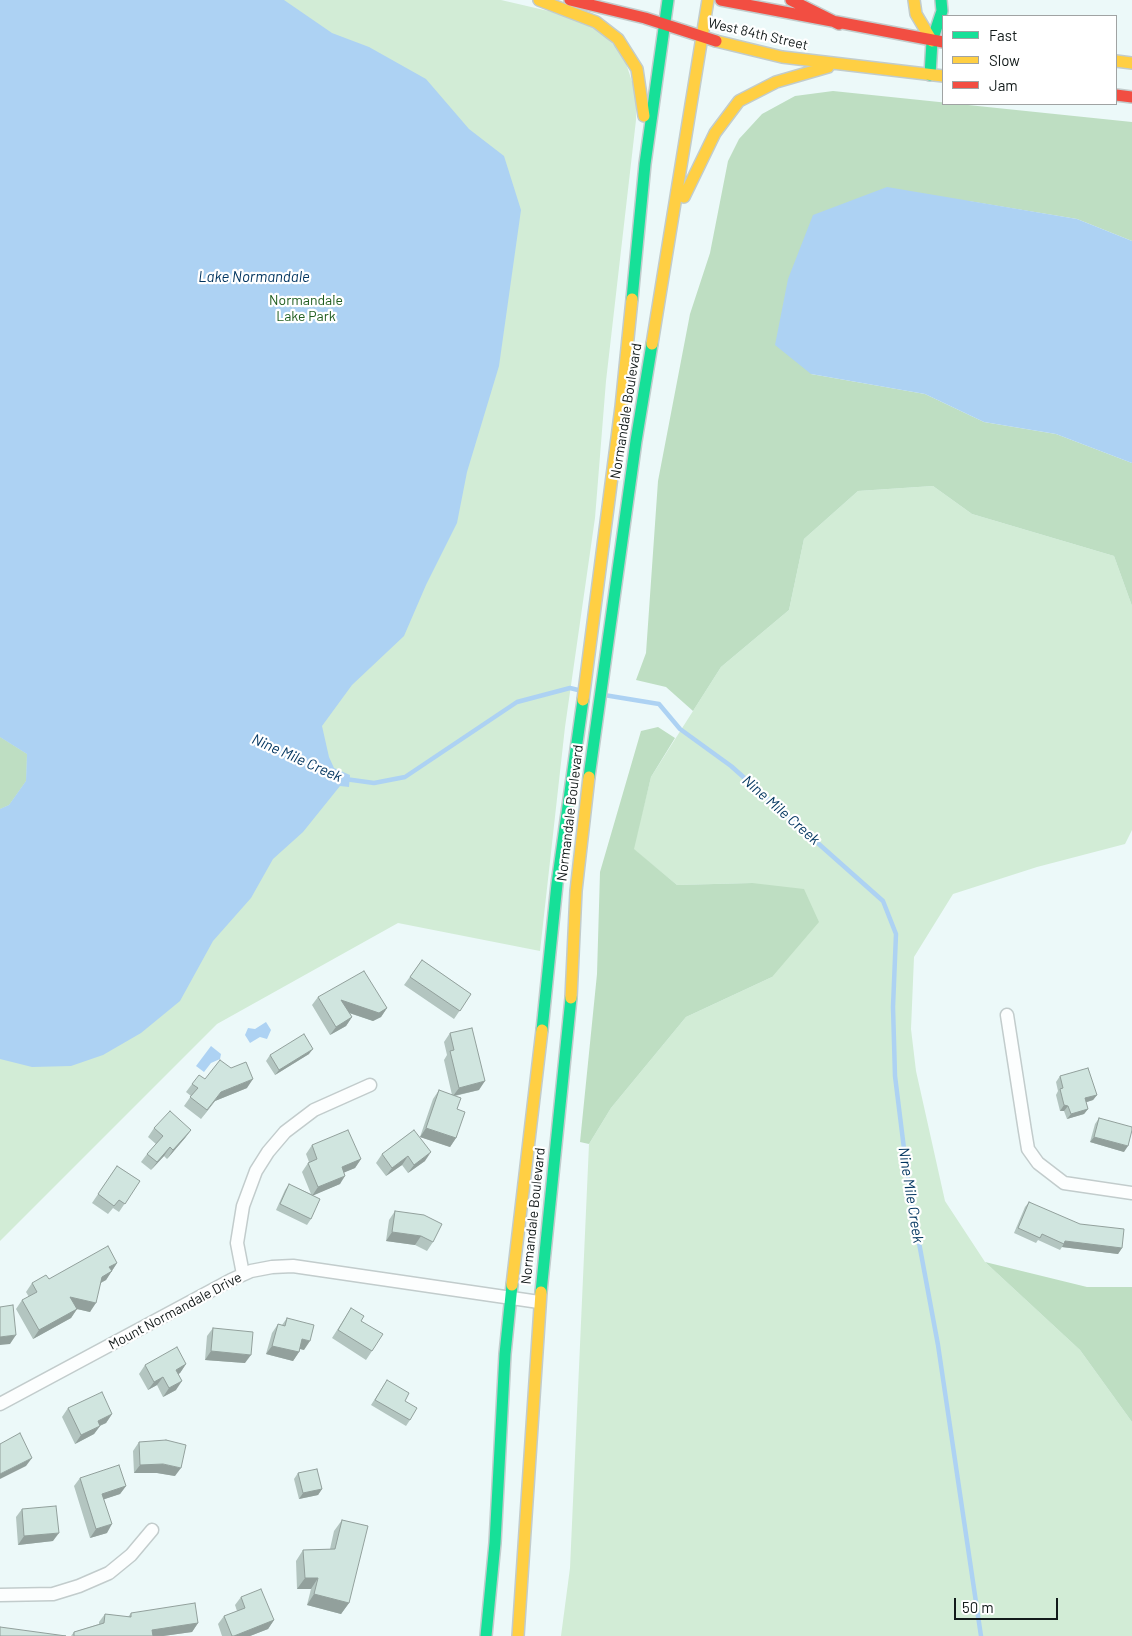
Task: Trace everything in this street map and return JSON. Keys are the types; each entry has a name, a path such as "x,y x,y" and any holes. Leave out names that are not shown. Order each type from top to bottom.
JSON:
{"main road":[{"path":"539,0 596,22 613,34 628,52 637,68 642,91 645,164"},
{"name":"West 84th Street","path":"570,0 782,57 942,76"},
{"name":"Normandale Boulevard","path":"486,1636 495,1543 500,1415 510,1298 556,884 588,668 621,407 645,164 668,0"},
{"name":"Normandale Boulevard","path":"518,1636 528,1502 539,1302 570,1014 576,892 604,670 636,441 674,218 708,0"},
{"name":"West 84th Street","path":"721,0 839,24 937,41"},
{"path":"791,0 839,24"},
{"path":"914,0 916,14 937,41"},
{"path":"930,75 942,10 941,0"},
{"path":"1117,61 1132,63"},
{"path":"674,218 714,133 739,101 776,82 838,64"},
{"path":"1117,95 1132,97"}],"street":[{"path":"1007,1015 1028,1149 1038,1163 1064,1182 1132,1193"},
{"path":"243,1274 237,1243 243,1206 256,1171 268,1152 285,1132 314,1110 370,1085"},
{"name":"Mount Normandale Drive","path":"0,1404 243,1274 272,1266 293,1266 539,1302"},
{"path":"0,1595 53,1594 79,1586 108,1573 131,1555 152,1530"}],"green space":[{"name":"Lake Normandale","path":"0,0 501,0 570,16 593,25 623,54 636,94 636,120 606,381 595,518 565,727 540,951 398,923 217,1024 0,1241"},
{"path":"833,91 942,102 942,105 968,105 1132,122 1132,241 1077,219 968,201 811,374 925,394 984,422 1056,434 1132,463 1132,606 1114,556 972,514 933,486 858,491 804,539 789,610 721,667 693,711 666,687 636,680 646,653 658,481 690,314 710,253 728,161 739,139 762,114 795,96"},
{"path":"933,486 972,514 1114,556 1132,606 1132,830 1125,844 1037,867 953,894 914,957 911,1029 916,1071 945,1201 985,1262 1080,1350 1132,1422 1132,1636 561,1636 570,1568 589,1144 611,1108 686,1017 772,977 752,883 677,885 633,849 651,777 721,667 789,610 804,539 858,491"},
{"path":"658,727 675,738 651,777 634,849 677,885 752,883 804,889 819,922 772,977 686,1017 611,1108 589,1144 580,1142 597,974 600,872 641,731"},
{"path":"0,737 27,754 26,781 9,805 0,809"},
{"path":"985,1262 1087,1287 1132,1287 1132,1422 1080,1350"}],"water":[{"name":"Lake Normandale","path":"0,0 284,0 332,33 369,47 426,79 469,129 504,156 521,210 499,366 467,472 457,523 426,585 404,636 352,685 322,726 329,757 334,768 350,775 349,787 340,786 303,832 273,859 251,898 213,941 180,1001 141,1033 103,1055 71,1066 32,1067 0,1059 0,809 9,805 26,781 27,754 0,737"},
{"path":"887,187 1077,219 1132,241 1132,463 1056,434 984,422 925,394 811,374 775,345 788,279 813,215"},
{"path":"266,1022 271,1030 267,1039 260,1037 250,1043 245,1035 248,1028 255,1029"},
{"path":"211,1046 221,1054 220,1059 211,1063 204,1072 196,1066"}],"building":[{"path":"422,960 471,994 460,1011 410,977"},
{"path":"364,971 387,1008 379,1013 341,1000 352,1017 336,1027 318,997"},
{"path":"472,1028 485,1081 459,1088 450,1051 454,1050 450,1033"},
{"path":"304,1034 313,1049 279,1070 270,1055"},
{"path":"220,1060 231,1068 246,1062 253,1079 221,1092 207,1110 190,1097 198,1088 192,1084 199,1075 205,1079"},
{"path":"1088,1068 1097,1095 1085,1098 1088,1109 1071,1114 1068,1106 1064,1105 1060,1089 1063,1088 1060,1076"},
{"path":"439,1090 461,1098 457,1109 465,1112 456,1138 426,1128"},
{"path":"170,1111 191,1130 173,1150 170,1147 157,1162 147,1154 163,1136 154,1128"},
{"path":"1099,1118 1132,1127 1128,1146 1094,1137"},
{"path":"348,1130 361,1159 342,1167 345,1176 318,1187 308,1163 317,1159 312,1145"},
{"path":"414,1130 431,1152 414,1165 408,1156 392,1168 382,1154"},
{"path":"117,1166 140,1181 125,1204 119,1200 114,1206 98,1194"},
{"path":"289,1184 320,1199 311,1219 280,1204"},
{"path":"1029,1202 1080,1224 1124,1229 1122,1248 1065,1241 1064,1244 1042,1234 1040,1238 1018,1228"},
{"path":"395,1211 424,1215 442,1224 433,1242 421,1236 392,1232"},
{"path":"108,1246 117,1263 109,1267 112,1271 102,1277 96,1303 70,1297 77,1309 39,1330 22,1300 37,1292 32,1283 46,1275 49,1279"},
{"path":"13,1305 16,1335 0,1337 0,1307"},
{"path":"351,1308 364,1316 361,1321 383,1334 372,1351 338,1330"},
{"path":"287,1318 314,1325 310,1341 302,1339 299,1352 272,1346 278,1324 285,1326"},
{"path":"213,1328 253,1332 251,1355 211,1351"},
{"path":"177,1347 186,1364 176,1370 182,1381 169,1388 163,1377 154,1382 145,1365"},
{"path":"387,1380 409,1393 405,1401 417,1408 410,1420 375,1400"},
{"path":"102,1392 112,1414 98,1421 100,1426 81,1435 68,1408"},
{"path":"20,1433 32,1458 0,1474 0,1444"},
{"path":"166,1440 186,1445 181,1468 163,1464 140,1465 139,1442"},
{"path":"119,1465 126,1486 102,1494 112,1524 96,1529 80,1478"},
{"path":"317,1469 322,1489 303,1493 298,1473"},
{"path":"56,1506 59,1533 24,1536 22,1509"},
{"path":"342,1520 368,1526 349,1603 314,1594 318,1578 305,1578 303,1550 335,1549"},
{"path":"261,1589 274,1620 232,1636 224,1616 245,1608 241,1597"},
{"path":"195,1603 198,1623 152,1630 153,1636 74,1636 74,1632 104,1623 105,1614 131,1617 131,1613"},
{"path":"0,1627 66,1636 0,1636"}],"waterway":[{"name":"Nine Mile Creek","path":"345,779 374,783 405,777 517,702 570,688 582,691"},
{"name":"Nine Mile Creek","path":"604,695 659,704 680,729 731,766 883,901 896,934 893,1007 895,1076 909,1189 938,1345 981,1636"}],"traffic: fast":[{"path":"632,299 645,164 668,0"},
{"path":"930,75 932,41 942,11 941,0"},
{"path":"589,777 636,441 652,344"},
{"path":"542,1030 557,884 583,700"},
{"path":"541,1292 571,998"},
{"path":"486,1636 495,1543 505,1354 512,1285"}],"traffic: slow":[{"path":"539,0 596,22 618,39 637,69 644,116"},
{"path":"652,344 708,0"},
{"path":"914,0 916,14 932,41"},
{"path":"716,41 782,57 942,76"},
{"path":"1117,61 1132,63"},
{"path":"684,197 715,133 739,101 776,82 828,67"},
{"path":"583,700 621,407 632,299"},
{"path":"571,998 576,891 589,777"},
{"path":"512,1285 542,1030"},
{"path":"518,1636 541,1292"}],"traffic: jam":[{"path":"570,0 645,18 716,41"},
{"path":"721,0 942,42"},
{"path":"791,0 839,24"},
{"path":"1117,95 1132,97"}],"park label":[{"name":"Normandale Lake Park","path":"306,308"}]}
